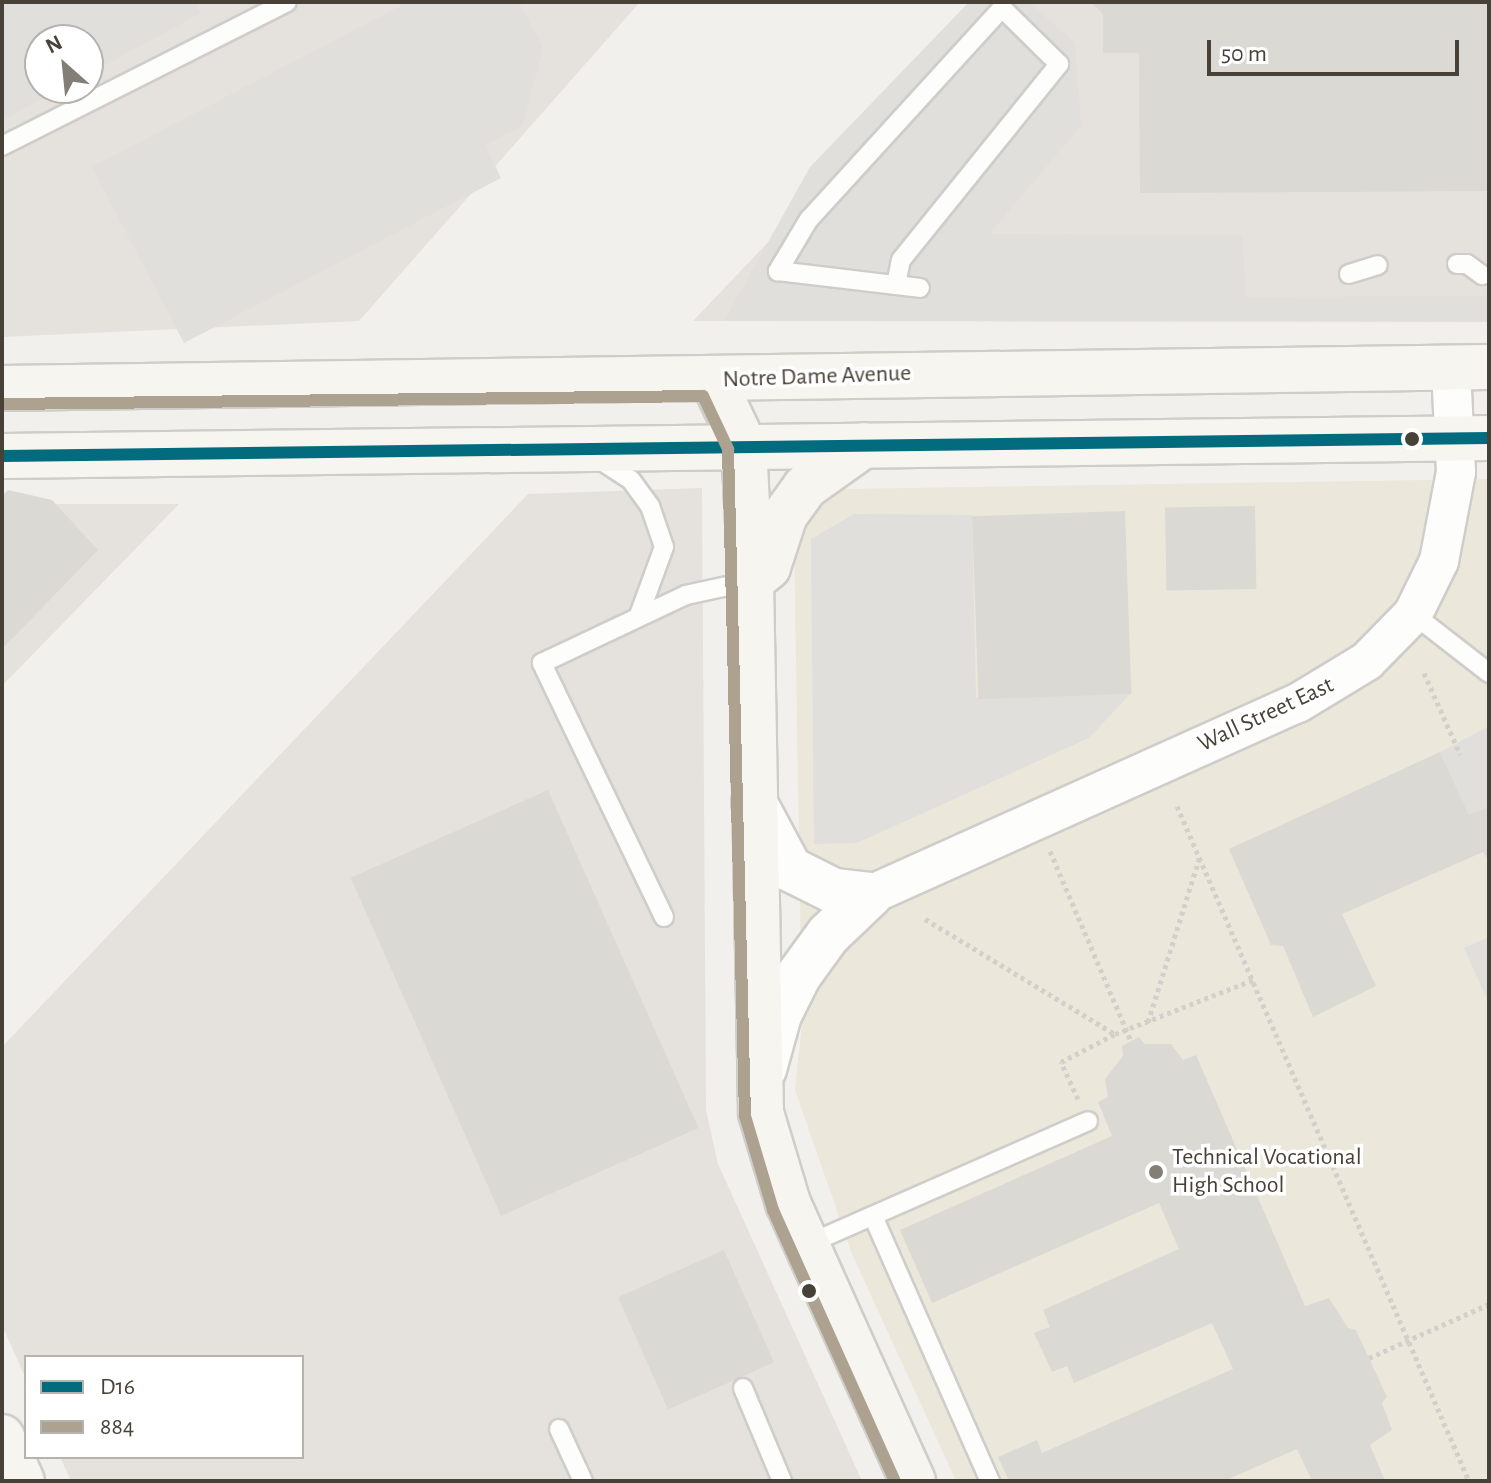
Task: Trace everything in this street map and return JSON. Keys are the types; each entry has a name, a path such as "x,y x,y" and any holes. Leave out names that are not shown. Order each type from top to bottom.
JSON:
{"main road":[{"name":"Notre Dame Avenue","path":"2,388 1470,368"},
{"path":"713,380 744,445 751,581 758,1087 774,1167 913,1481"},
{"path":"2,456 301,450 588,453 744,445 1473,438"},
{"path":"751,581 768,567 785,515 805,487 864,445"},
{"path":"2,1437 22,1481"}],"street":[{"name":"Wall Street East","path":"870,895 1335,685 1367,661 1413,614 1439,561 1473,438 1470,368"},
{"path":"754,802 790,869 834,891 870,895"},
{"path":"758,1087 779,1015 799,975 822,942 870,895"}],"lane":[{"path":"2,146 287,2"},
{"path":"896,285 901,260 1059,64 1002,8 809,219 778,271 920,288"},
{"path":"1457,264 1467,264 1482,275"},
{"path":"1349,274 1378,265"},
{"path":"588,453 631,480 650,506 664,547 639,615"},
{"path":"664,917 542,663 686,595 751,581"},
{"path":"1413,614 1489,673"},
{"path":"806,1245 1088,1121"},
{"path":"873,1216 990,1481"},
{"path":"743,1388 782,1481"},
{"path":"559,1429 583,1481"}],"path":[{"path":"1424,673 1460,754"},
{"path":"1177,806 1255,979 1406,1342 1469,1481"},
{"path":"1037,818 1131,1041"},
{"path":"1147,1023 1200,855"},
{"path":"925,919 1115,1034"},
{"path":"1088,1121 1061,1062 1115,1034 1255,979"},
{"path":"1369,1358 1489,1304"}],"shaded area":[{"path":"2,2 640,2 359,321 2,337"},
{"path":"2,2 195,2 201,13 104,65 104,24 24,24 24,104 32,104 2,120"},
{"path":"408,2 519,2 543,48 522,126 485,145 501,178 184,343 92,167"},
{"path":"969,2 1029,2 1075,43 1081,126 989,234 1242,235 1246,297 1489,296 1489,321 724,321 810,167"},
{"path":"997,2 1489,2 1489,322 693,321"},
{"path":"1489,479 1489,1481 956,1481 852,1254 795,1090 802,1023 794,541 826,497 844,489"},
{"path":"702,488 706,1110 718,1164 862,1481 71,1481 61,1459 304,1459 304,1355 24,1355 24,1374 2,1325 2,1047 528,494"},
{"path":"2,504 179,504 2,686"},
{"path":"854,514 972,515 976,698 1130,694 1089,738 857,843 814,844 811,539"},
{"path":"1489,726 1489,807 1469,815 1440,752"},
{"path":"1489,937 1489,1004 1464,948"}],"building":[{"path":"1091,2 1489,2 1489,191 1140,193 1139,53 1103,53 1103,14"},
{"path":"8,490 52,500 98,550 2,649 2,496"},
{"path":"1255,506 1256,589 1166,591 1165,508"},
{"path":"1125,511 1131,694 978,699 972,516"},
{"path":"1440,752 1469,815 1489,807 1489,861 1483,852 1342,914 1376,986 1313,1017 1283,946 1271,945 1229,849"},
{"path":"548,790 698,1128 501,1216 351,878"},
{"path":"1139,1037 1145,1044 1171,1044 1183,1060 1196,1055 1305,1306 1329,1298 1348,1328 1356,1330 1387,1397 1382,1403 1392,1430 1370,1445 1385,1481 1312,1481 1297,1449 1224,1481 1009,1481 998,1457 1037,1440 1042,1453 1233,1369 1212,1323 1074,1383 1067,1366 1052,1372 1034,1333 1050,1327 1043,1310 1179,1249 1159,1203 932,1303 900,1230 1112,1136 1098,1102 1108,1097 1105,1079 1123,1056 1122,1046"},
{"path":"724,1250 774,1362 668,1410 618,1297"}],"transit line":[{"name":"884","path":"2,404 703,396 728,449 745,1116 773,1210 895,1481"},
{"name":"D16","path":"2,456 1489,438"}],"place":[{"name":"Technical Vocational High School","path":"1156,1172"}]}
